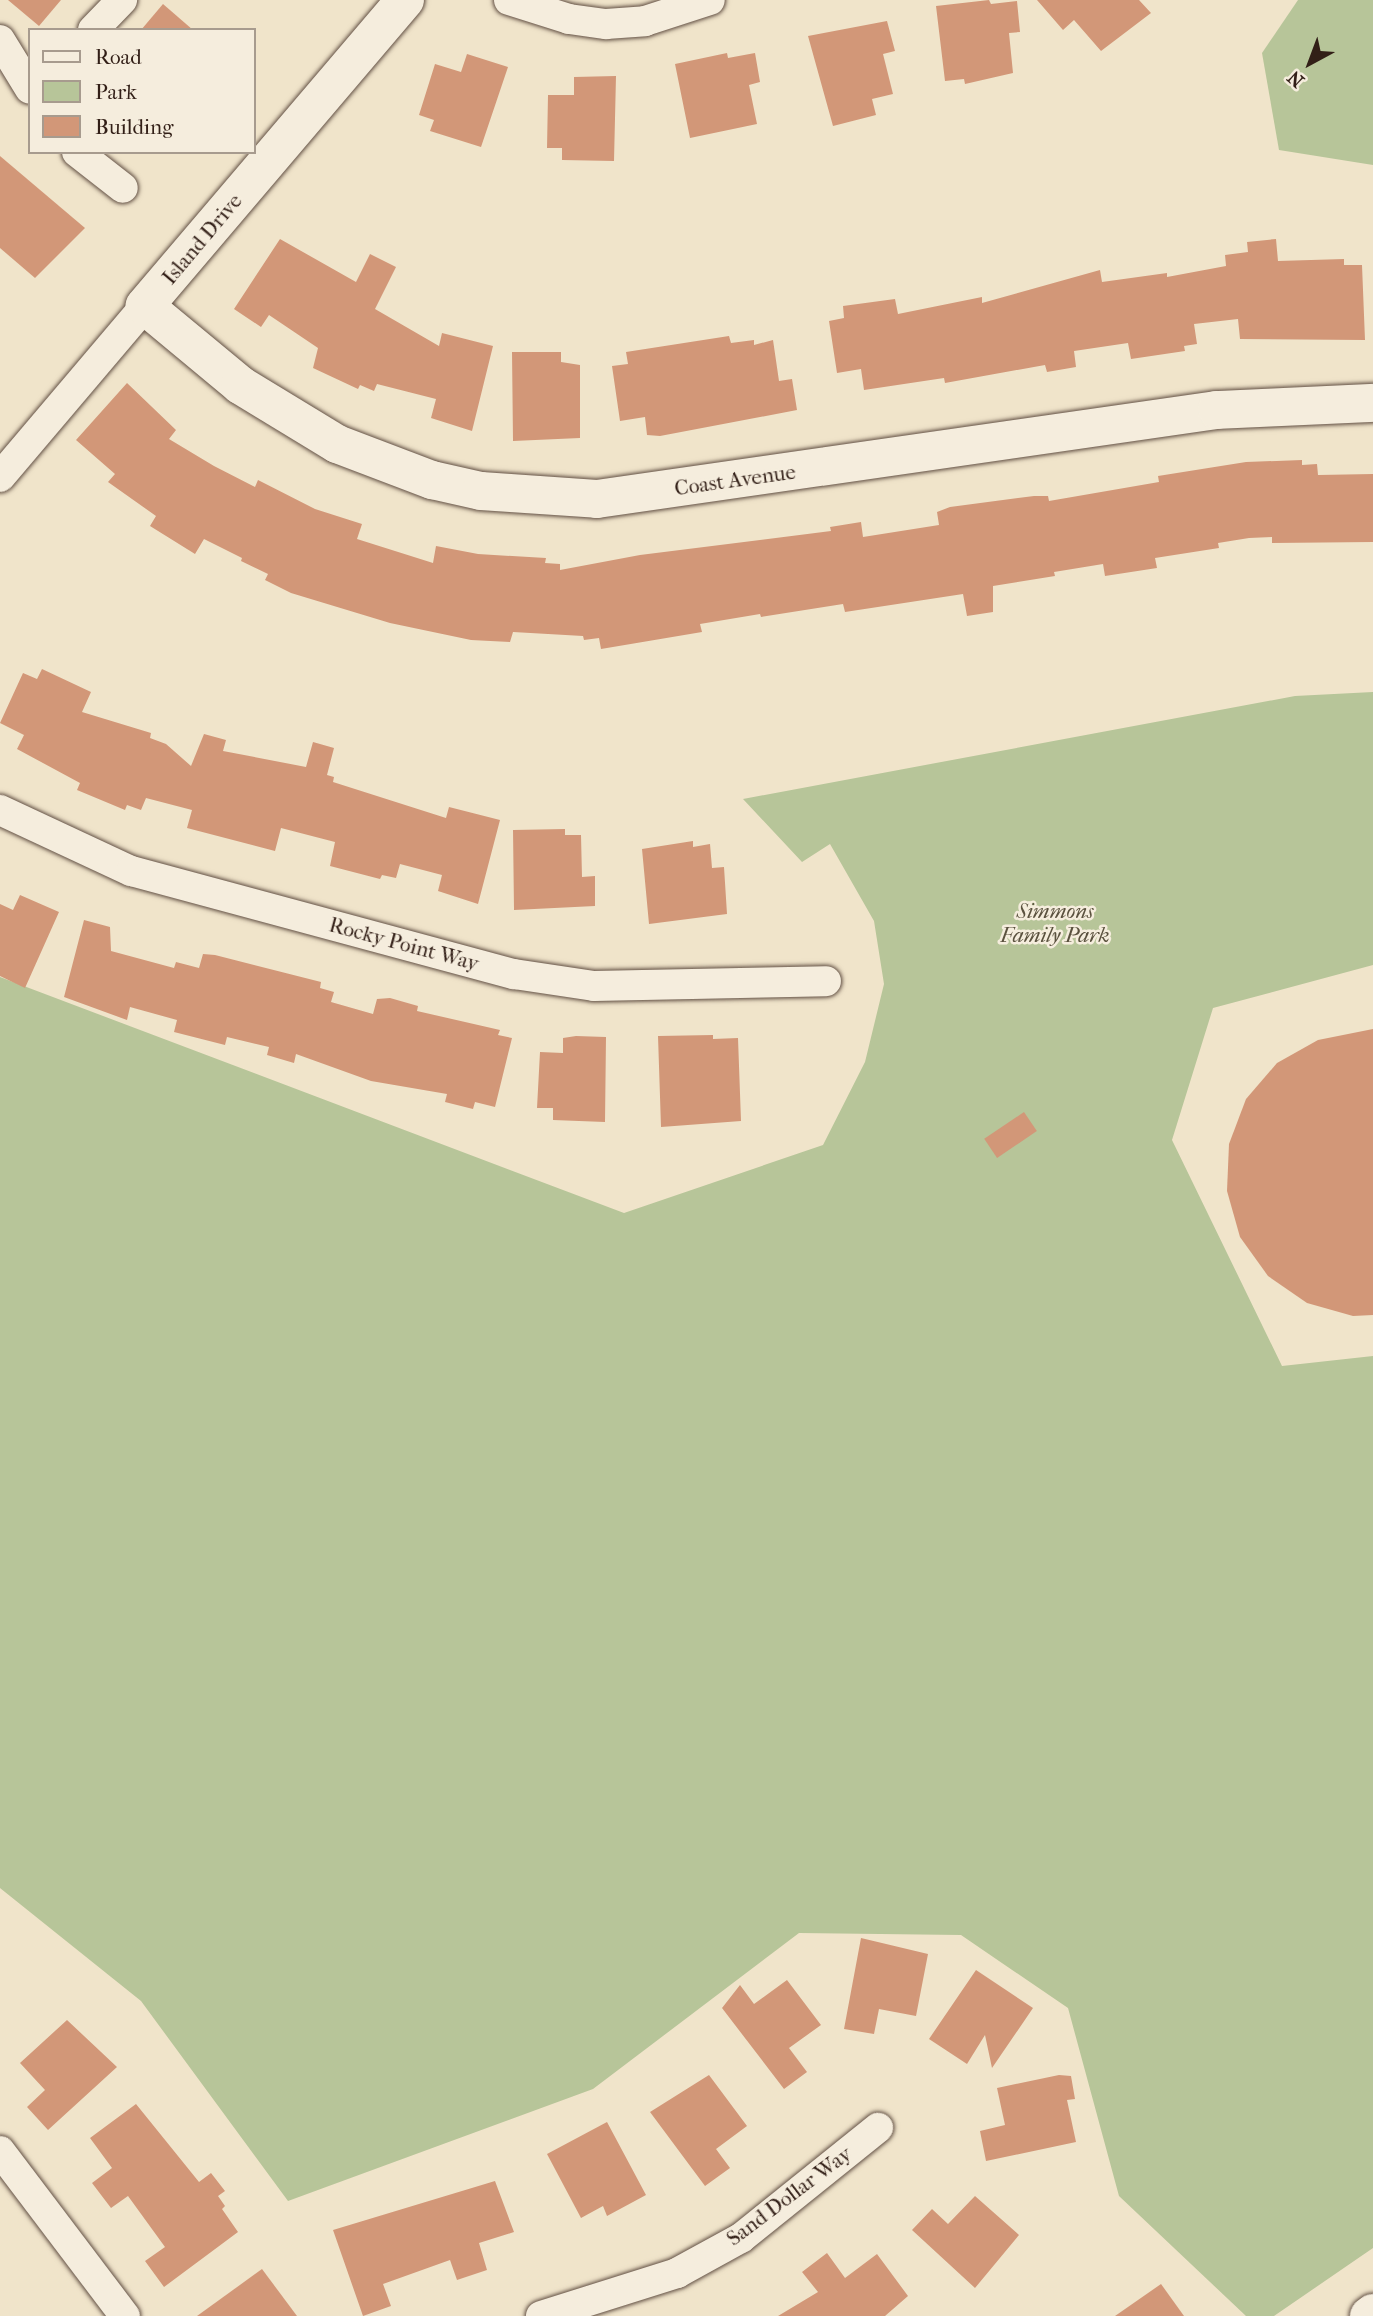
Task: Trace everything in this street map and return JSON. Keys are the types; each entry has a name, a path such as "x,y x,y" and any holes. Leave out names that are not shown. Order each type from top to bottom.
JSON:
{"street":[{"path":"95,28 122,0"},
{"name":"Island Drive","path":"0,477 405,0"},
{"path":"509,0 569,19 606,24 645,21 710,0"},
{"path":"0,40 27,79"},
{"path":"80,154 123,188"},
{"name":"Coast Avenue","path":"145,306 240,386 337,444 432,480 481,491 531,495 597,499 1217,410 1373,403"},
{"name":"Rocky Point Way","path":"0,810 131,871 514,974 594,986 826,981"},
{"name":"Sand Dollar Way","path":"541,2316 677,2273 741,2238 878,2128"},
{"path":"0,2151 125,2316"},
{"path":"1369,2316 1373,2313"}],"green space":[{"path":"1298,0 1373,0 1373,165 1279,150 1262,53"},
{"name":"Simmons Family Park","path":"1373,692 1373,965 1213,1008 1172,1140 1282,1366 1373,1356 1373,2248 1274,2316 1246,2316 1119,2196 1068,2008 961,1935 799,1933 593,2089 288,2201 141,2001 0,1888 0,977 624,1213 823,1145 865,1062 884,984 874,921 830,844 802,862 743,799 1295,696"}],"building":[{"path":"8,0 61,0 39,26"},
{"path":"989,0 991,4 1017,1 1020,32 1009,33 1013,73 965,84 964,79 945,81 936,6"},
{"path":"1037,0 1139,0 1151,13 1101,51 1074,20 1063,30"},
{"path":"163,4 191,28 143,28"},
{"path":"887,21 895,51 883,54 893,94 872,99 876,115 833,126 808,36"},
{"path":"727,53 728,58 755,53 760,82 749,85 757,124 690,138 675,64"},
{"path":"467,54 508,67 481,147 430,131 434,120 419,115 435,64 461,72"},
{"path":"616,76 614,161 562,160 562,148 547,148 548,95 574,95 574,77"},
{"path":"0,156 85,228 35,278 0,248"},
{"path":"280,239 356,282 370,254 396,267 375,309 439,346 442,333 493,346 472,431 431,418 436,399 377,384 374,391 360,385 358,389 313,368 318,348 269,315 261,327 234,309"},
{"path":"1276,239 1278,261 1344,259 1344,265 1362,265 1365,340 1240,339 1238,319 1194,324 1197,344 1184,346 1185,351 1131,359 1128,343 1074,351 1076,367 1047,372 1045,365 945,383 944,378 864,390 861,369 837,373 829,321 844,318 843,306 895,299 898,314 982,297 982,303 1100,270 1102,282 1167,273 1167,277 1226,266 1225,255 1248,252 1247,242"},
{"path":"729,336 731,343 754,340 754,345 773,340 779,381 792,379 797,410 660,436 647,435 645,417 620,421 612,366 628,364 626,352"},
{"path":"512,352 561,352 561,362 580,365 580,438 513,441"},
{"path":"127,383 176,430 169,439 214,466 255,487 258,480 315,509 362,524 357,539 433,563 436,546 478,554 546,558 545,563 560,564 560,570 640,555 831,531 830,527 861,522 863,537 939,525 937,512 950,507 1034,496 1048,496 1049,501 1159,482 1158,476 1246,462 1302,460 1302,465 1317,464 1318,475 1373,474 1373,542 1272,543 1272,537 1249,538 1218,543 1219,548 1155,558 1157,568 1105,576 1103,564 1054,572 1055,576 993,586 993,612 967,616 963,594 845,612 843,604 761,617 760,614 700,624 702,632 601,649 599,638 584,640 583,636 513,632 510,642 471,640 390,623 291,593 265,580 268,574 204,539 195,554 150,526 156,516 108,482 115,474 76,440"},
{"path":"42,669 91,692 82,712 151,733 150,738 166,744 191,766 204,734 226,740 223,751 306,767 313,742 334,748 327,775 334,777 333,782 446,818 449,807 500,820 478,904 438,891 442,875 400,864 396,878 382,875 380,879 330,866 335,842 281,828 275,851 187,828 192,810 146,798 141,810 127,805 125,810 77,790 80,783 17,749 24,735 0,723 23,673 37,679"},
{"path":"565,829 565,835 581,835 582,877 595,876 595,906 514,910 513,830"},
{"path":"693,841 693,847 710,844 712,868 724,867 727,914 649,924 642,849"},
{"path":"20,895 59,912 25,988 0,976 0,904 13,910"},
{"path":"84,920 110,927 111,951 174,968 176,962 199,968 203,954 215,955 321,982 320,988 334,992 331,1002 373,1014 377,999 390,998 418,1006 417,1011 500,1030 498,1035 512,1038 495,1107 475,1102 473,1109 445,1102 447,1094 371,1081 296,1054 294,1063 267,1055 269,1047 227,1037 225,1045 174,1032 177,1020 130,1007 127,1020 64,997"},
{"path":"1373,1029 1373,1315 1353,1316 1307,1303 1268,1276 1240,1237 1227,1191 1229,1144 1246,1099 1277,1063 1318,1040"},
{"path":"713,1035 713,1039 738,1038 741,1121 661,1127 658,1036"},
{"path":"606,1037 605,1122 553,1120 553,1108 537,1108 540,1052 563,1053 563,1038"},
{"path":"1024,1112 1037,1131 997,1158 984,1139"},
{"path":"861,1938 928,1954 916,2016 879,2009 874,2034 844,2029"},
{"path":"976,1970 1033,2008 992,2068 985,2035 967,2064 929,2039"},
{"path":"787,1980 821,2025 789,2048 807,2072 784,2089 722,2008 740,1985 754,2004"},
{"path":"67,2020 117,2067 48,2130 27,2107 45,2090 20,2063"},
{"path":"709,2075 747,2126 716,2149 730,2168 705,2186 650,2112"},
{"path":"1059,2075 1071,2076 1075,2099 1067,2100 1076,2142 986,2161 980,2131 1005,2125 997,2088"},
{"path":"136,2104 199,2182 211,2173 225,2191 218,2196 225,2206 222,2209 238,2232 164,2287 145,2261 165,2247 128,2196 111,2208 92,2183 112,2168 90,2138"},
{"path":"607,2122 646,2195 607,2216 603,2206 581,2218 547,2154"},
{"path":"495,2181 514,2232 479,2243 487,2270 457,2280 450,2260 383,2284 391,2306 363,2316 333,2230"},
{"path":"975,2196 1019,2235 975,2288 912,2230 932,2209 948,2224"},
{"path":"827,2253 845,2278 877,2254 908,2296 885,2316 778,2316 818,2292 802,2272"},
{"path":"262,2269 297,2316 197,2316"},
{"path":"1161,2284 1184,2316 1115,2316"}]}
